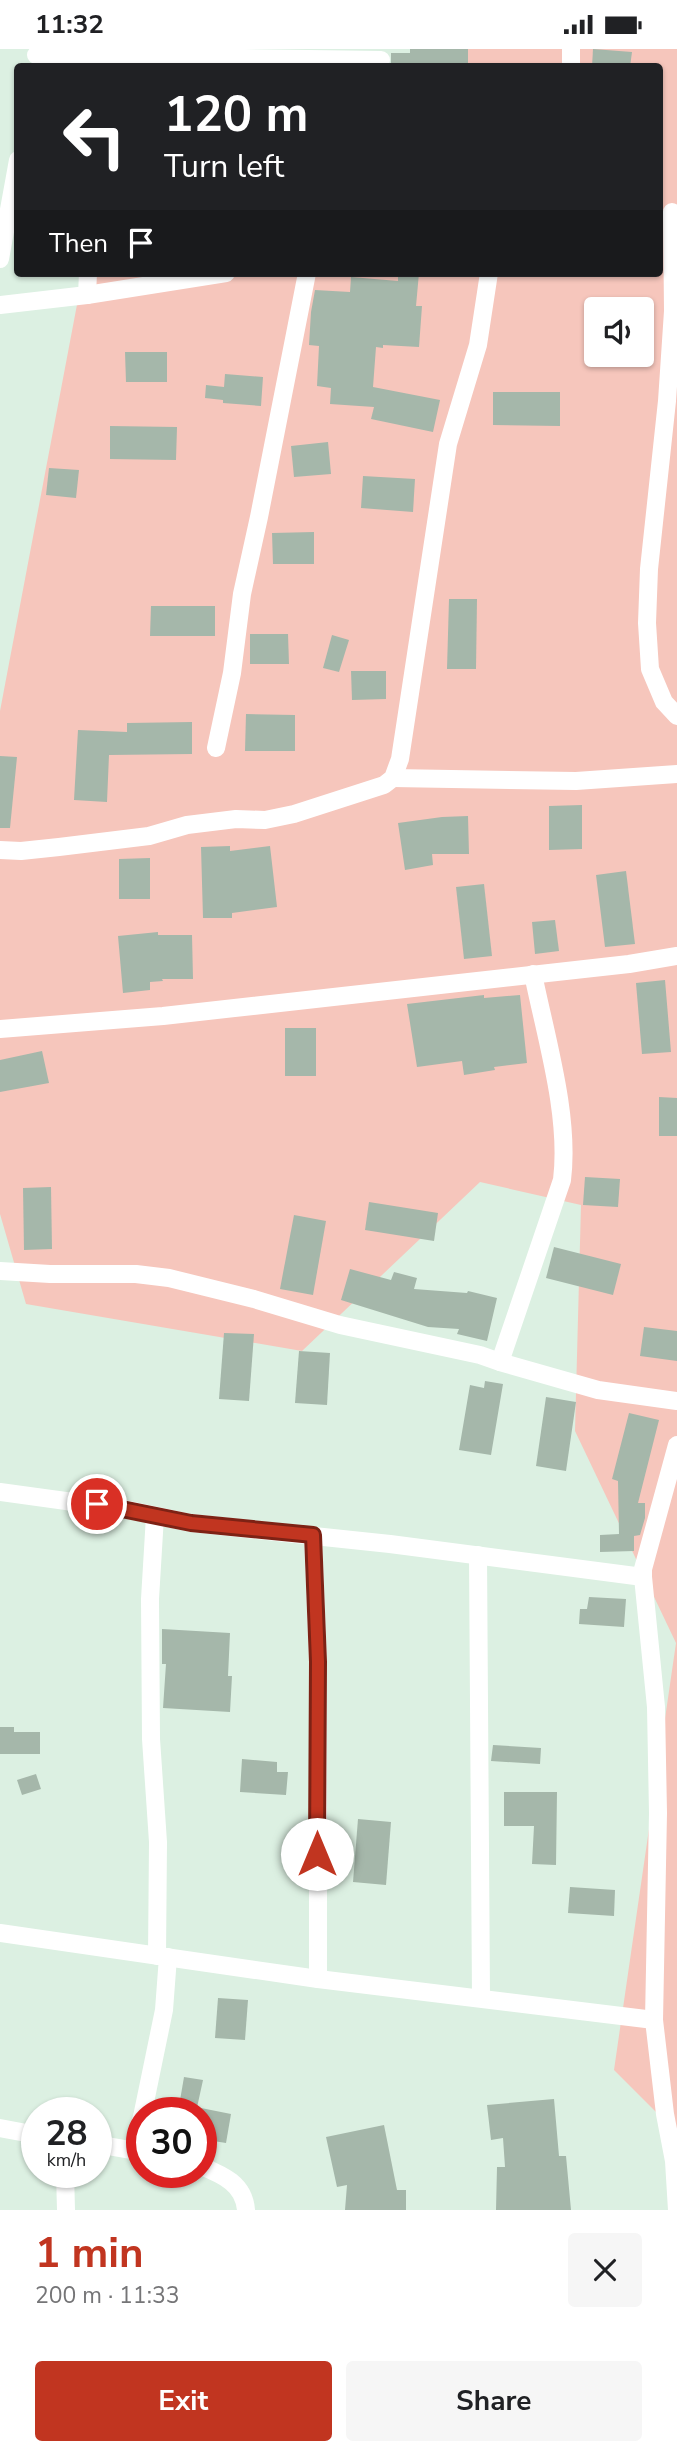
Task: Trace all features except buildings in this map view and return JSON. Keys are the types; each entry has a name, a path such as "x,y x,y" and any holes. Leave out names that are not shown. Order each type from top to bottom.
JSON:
{"street":[{"path":"35,57 381,59"},
{"path":"0,259 14,182"},
{"path":"669,212 672,324 667,401 649,569 647,623 650,669 664,702 677,716"},
{"path":"87,295 88,277"},
{"path":"0,305 87,295 201,277"},
{"path":"216,748 232,673 242,593 306,277"},
{"path":"0,850 21,851 149,835 187,825 265,820 294,814 384,785 393,778 400,759 448,444 478,345 488,277"},
{"path":"393,778 576,781 677,774"},
{"path":"0,1029 163,1016 629,964 677,956"},
{"path":"500,1361 562,1180 565,1157 561,1112 533,974"},
{"path":"0,1271 136,1274 169,1279 254,1299 340,1325 500,1361 598,1390 677,1401"},
{"path":"677,1445 670,1492 643,1569 645,1617 656,1707 658,1800 653,2020 669,2080 677,2210"},
{"path":"0,1492 83,1502 191,1523 313,1535 643,1577"},
{"path":"146,2097 164,2010 152,1739 150,1599 155,1517"},
{"path":"313,1535 318,1662 318,1979"},
{"path":"478,1555 481,1998"},
{"path":"0,1933 318,1979 653,2020"},
{"path":"0,2128 21,2132"},
{"path":"217,2172 240,2188 246,2210"},
{"path":"65,2188 66,2210"}],"shaded area":[{"path":"463,49 677,49 677,2133 614,2070 676,1643 575,1431 581,1205 480,1182 302,1351 26,1304 0,1214 0,711 82,277 663,277 663,63 462,63"}],"route":[{"path":"97,1504 191,1523 313,1535 318,1662 317,1854"}]}
